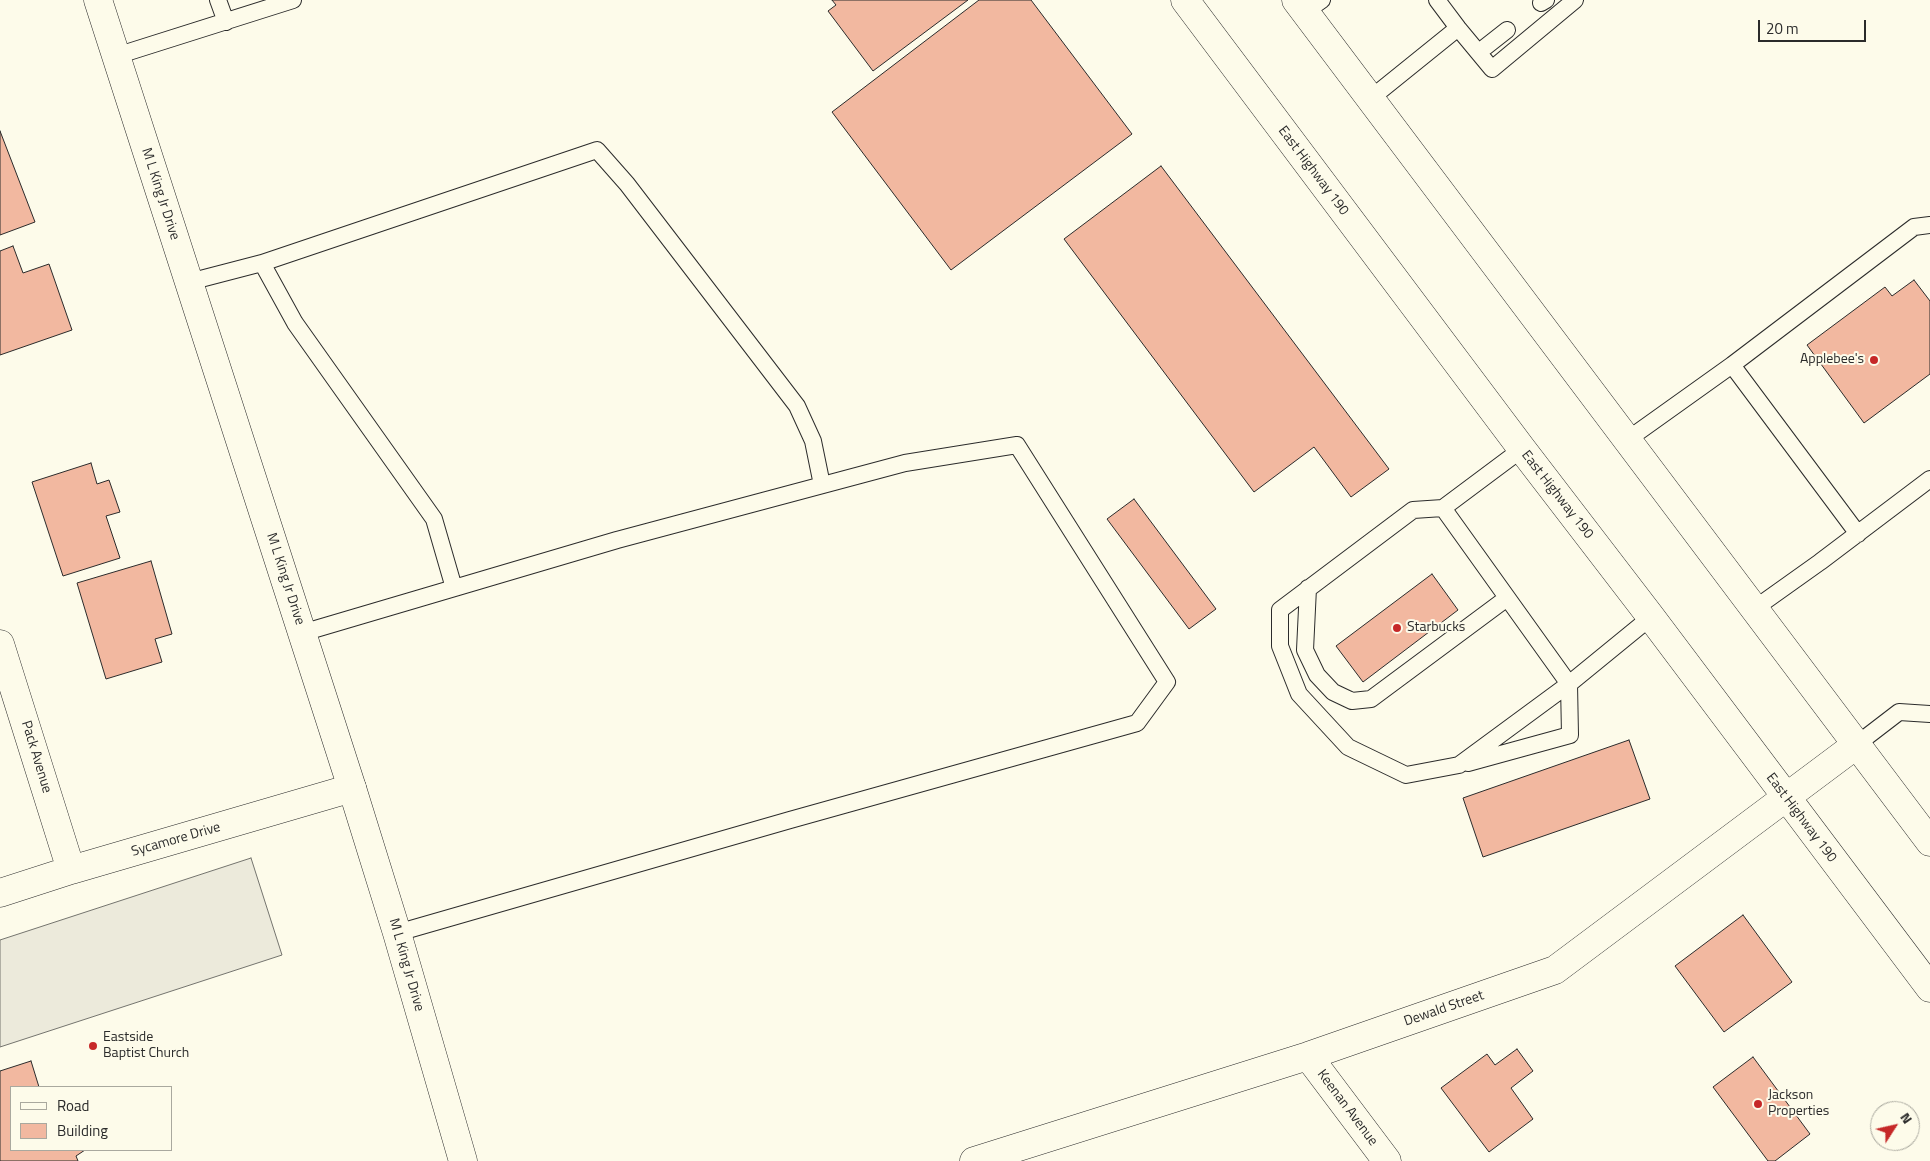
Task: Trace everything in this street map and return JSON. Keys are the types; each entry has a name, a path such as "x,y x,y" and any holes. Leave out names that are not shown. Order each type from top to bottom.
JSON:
{"street":[{"name":"M L King Jr Drive","path":"98,0 352,788 397,933 463,1161"},
{"name":"East Highway 190","path":"1185,0 1930,988"},
{"path":"1308,4 1370,99 1930,842"},
{"name":"Pack Avenue","path":"0,644 71,870"},
{"name":"Dewald Street","path":"974,1161 1308,1056 1555,970 1856,745"},
{"name":"Sycamore Drive","path":"0,894 71,870 352,788"},
{"name":"Keenan Avenue","path":"1308,1056 1387,1161"}],"lane":[{"path":"218,0 226,22"},
{"path":"116,56 293,0"},
{"path":"1437,0 1492,69 1575,0"},
{"path":"1370,99 1458,28"},
{"path":"1479,52 1507,30"},
{"path":"189,282 262,263 597,150 627,184 797,406 813,441 822,485"},
{"path":"1627,440 1732,365 1914,227 1930,225"},
{"path":"262,263 295,323 434,519 454,588"},
{"path":"1732,365 1858,534"},
{"path":"302,633 626,538 905,463 1017,445 1167,682 1138,723 790,820 397,933"},
{"path":"1443,508 1569,684 1570,735 1459,765 1406,775 1348,747 1300,694 1280,646 1280,610 1413,510 1443,508 1522,449"},
{"path":"1754,609 1930,479"},
{"path":"1308,588 1305,650 1316,675 1333,692 1352,701 1371,699 1508,598"},
{"path":"1459,765 1569,684 1651,617"},
{"path":"1856,745 1899,712 1930,714"}],"shaded area":[{"path":"251,858 282,955 0,1047 0,940"}],"building":[{"path":"832,0 968,0 873,71 828,11 836,5"},
{"path":"979,0 1031,0 1132,134 951,270 832,112"},
{"path":"0,131 35,222 0,235"},
{"path":"1161,166 1389,469 1351,497 1314,447 1254,492 1064,239"},
{"path":"13,246 23,273 49,264 72,330 0,355 0,251"},
{"name":"Applebee's","path":"1914,280 1930,301 1930,374 1864,423 1807,345 1885,287 1892,296"},
{"path":"91,463 97,484 109,480 120,512 106,516 120,558 63,576 32,482"},
{"path":"1134,499 1216,609 1189,629 1107,519"},
{"path":"151,561 172,634 155,639 162,662 106,679 77,583"},
{"name":"Starbucks","path":"1432,574 1458,610 1363,682 1336,646"},
{"path":"1629,740 1650,799 1483,857 1463,798"},
{"path":"1743,915 1792,982 1724,1032 1675,966"},
{"path":"1517,1049 1533,1071 1511,1088 1533,1119 1489,1152 1441,1088 1487,1054 1495,1065"},
{"path":"1753,1057 1810,1134 1775,1161 1768,1161 1713,1087"},
{"path":"31,1061 39,1086 10,1086 10,1151 84,1151 76,1156 78,1161 0,1161 0,1071"}],"place":[{"name":"Applebee's","path":"1874,360"},
{"name":"Starbucks","path":"1397,628"},
{"name":"Eastside Baptist Church","path":"93,1046"},
{"name":"Jackson Properties","path":"1758,1104"}]}
